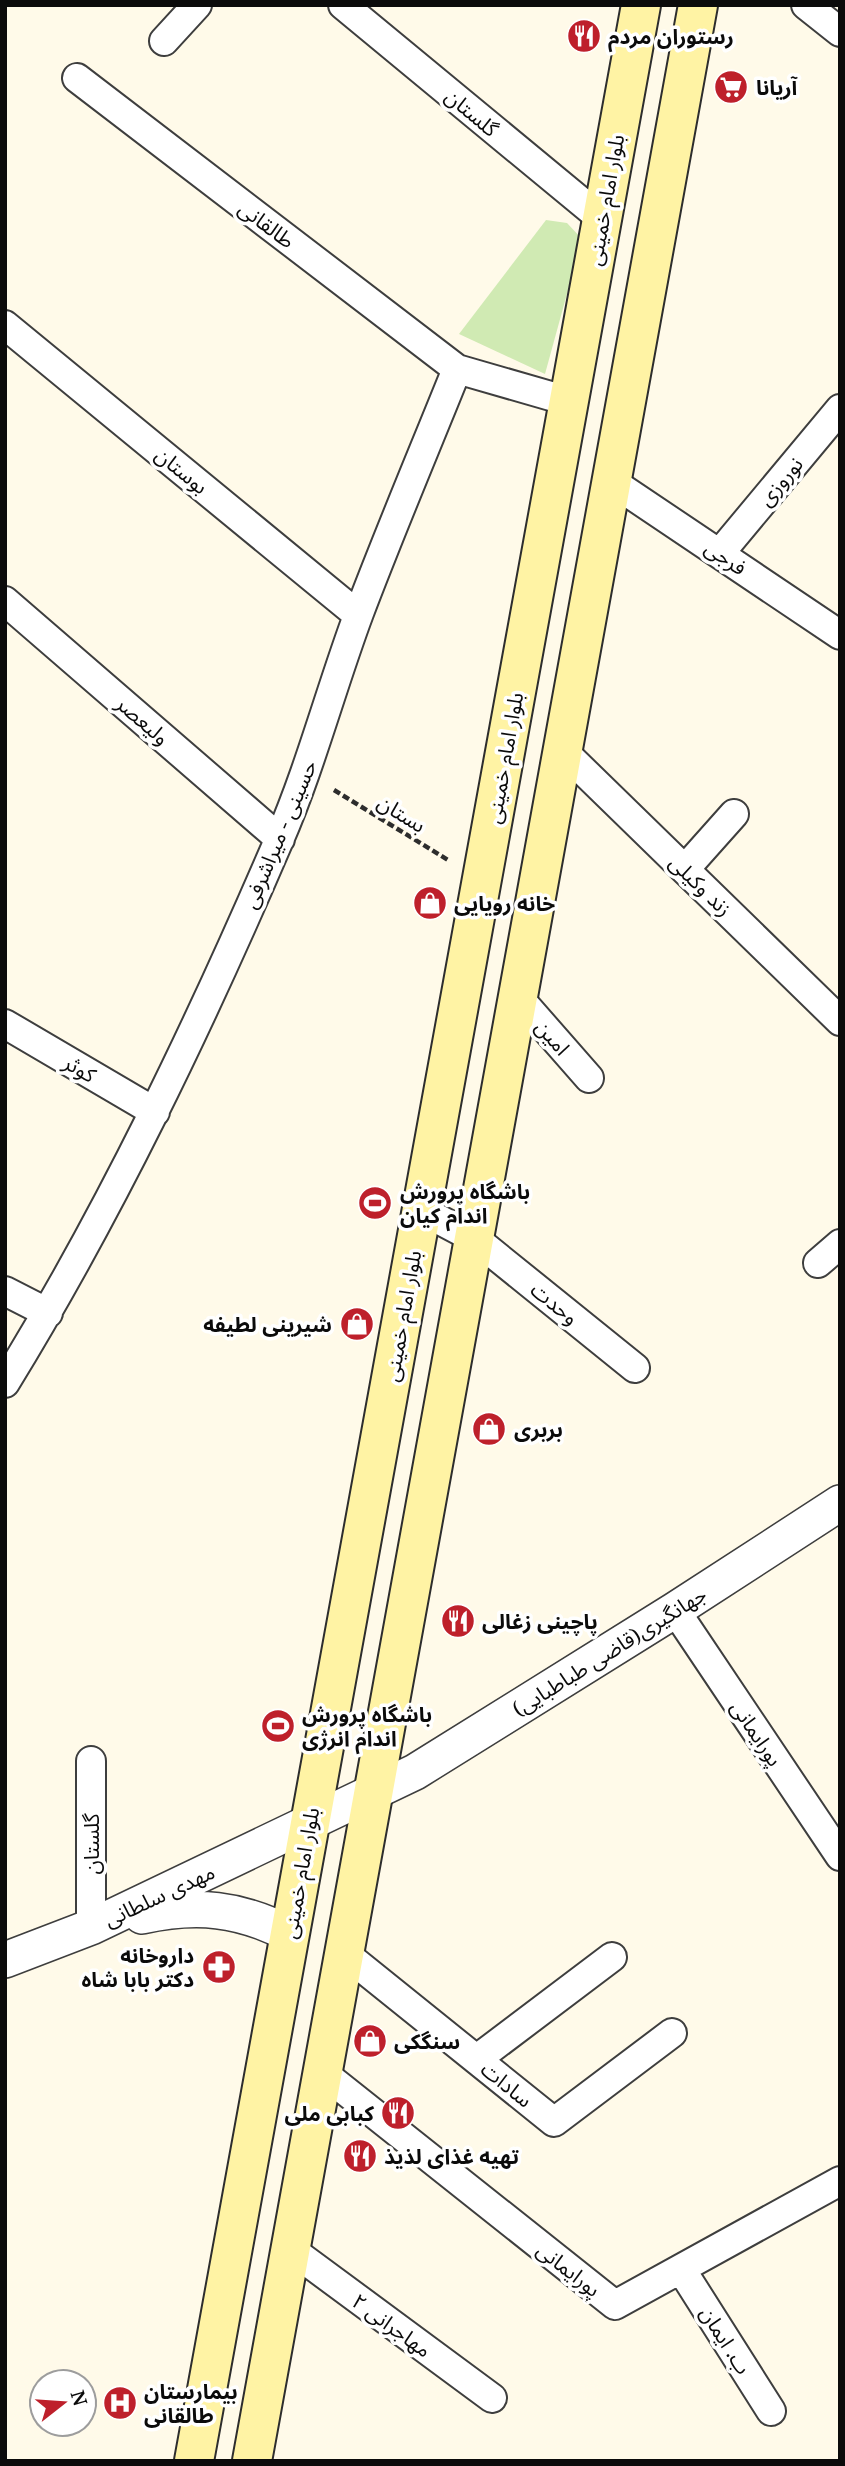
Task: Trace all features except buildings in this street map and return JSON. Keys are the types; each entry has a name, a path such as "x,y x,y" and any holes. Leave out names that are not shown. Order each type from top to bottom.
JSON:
{"main road":[{"name":"بلوار امام خمینی","path":"194,2461 641,5"},
{"path":"253,2461 698,5"}],"street":[{"path":"164,41 197,5"},
{"name":"گلستان","path":"343,5 602,219"},
{"path":"806,5 840,32"},
{"name":"طالقانی","path":"77,78 457,369"},
{"name":"بوستان","path":"5,325 358,615"},
{"path":"457,369 568,401"},
{"name":"حسینی - میراشرفی","path":"5,1382 48,1313 155,1112 280,839 306,773 358,615 457,369"},
{"name":"نوروزی","path":"720,553 840,409"},
{"name":"فرجی","path":"611,481 840,635"},
{"name":"ولیعصر","path":"5,601 280,839"},
{"name":"زند وکیلی","path":"562,750 840,1021"},
{"path":"685,869 734,814"},
{"name":"امین","path":"517,997 589,1078"},
{"name":"کوثر","path":"5,1024 155,1112"},
{"name":"وحدت","path":"421,1210 474,1238 635,1368"},
{"path":"818,1263 840,1244"},
{"path":"5,1291 48,1313"},
{"name":"جهانگیری(قاضی طباطبایی)","path":"309,1824 415,1772 675,1610 840,1503"},
{"name":"پورایمانی","path":"675,1610 840,1856"},
{"name":"گلستان","path":"91,1761 91,1927"},
{"name":"مهدی سلطانی","path":"5,1960 91,1927 309,1824"},
{"path":"91,1927 197,1907 229,1910 262,1920 289,1934"},
{"name":"سادات","path":"344,1953 554,2122 671,2033"},
{"path":"477,2059 612,1957"},
{"name":"پورایمانی","path":"323,2073 615,2305 840,2181"},
{"name":"مهاجرانی ۲","path":"293,2251 492,2398"},
{"name":"ب. ایمان","path":"681,2269 771,2411"}],"path":[{"name":"بستان","path":"306,773 481,880"}],"green space":[{"path":"546,220 567,223 582,239 545,374 459,334"}],"place":[{"name":"رستوران مردم","path":"584,36"},
{"name":"آريانا","path":"731,87"},
{"name":"خانه رویایی","path":"430,903"},
{"name":"باشگاه پرورش اندام کیان","path":"375,1203"},
{"name":"شیرینی لطیفه","path":"357,1324"},
{"name":"بربری","path":"489,1429"},
{"name":"پاچینی زغالی","path":"458,1621"},
{"name":"باشگاه پرورش اندام انرژی","path":"278,1726"},
{"name":"داروخانه دکتر بابا شاه","path":"219,1967"},
{"name":"سنگکی","path":"370,2041"},
{"name":"کبابی ملی","path":"398,2113"},
{"name":"تهیه غذای لذیذ","path":"360,2156"},
{"name":"بیمارستان طالقانی","path":"120,2403"}]}
